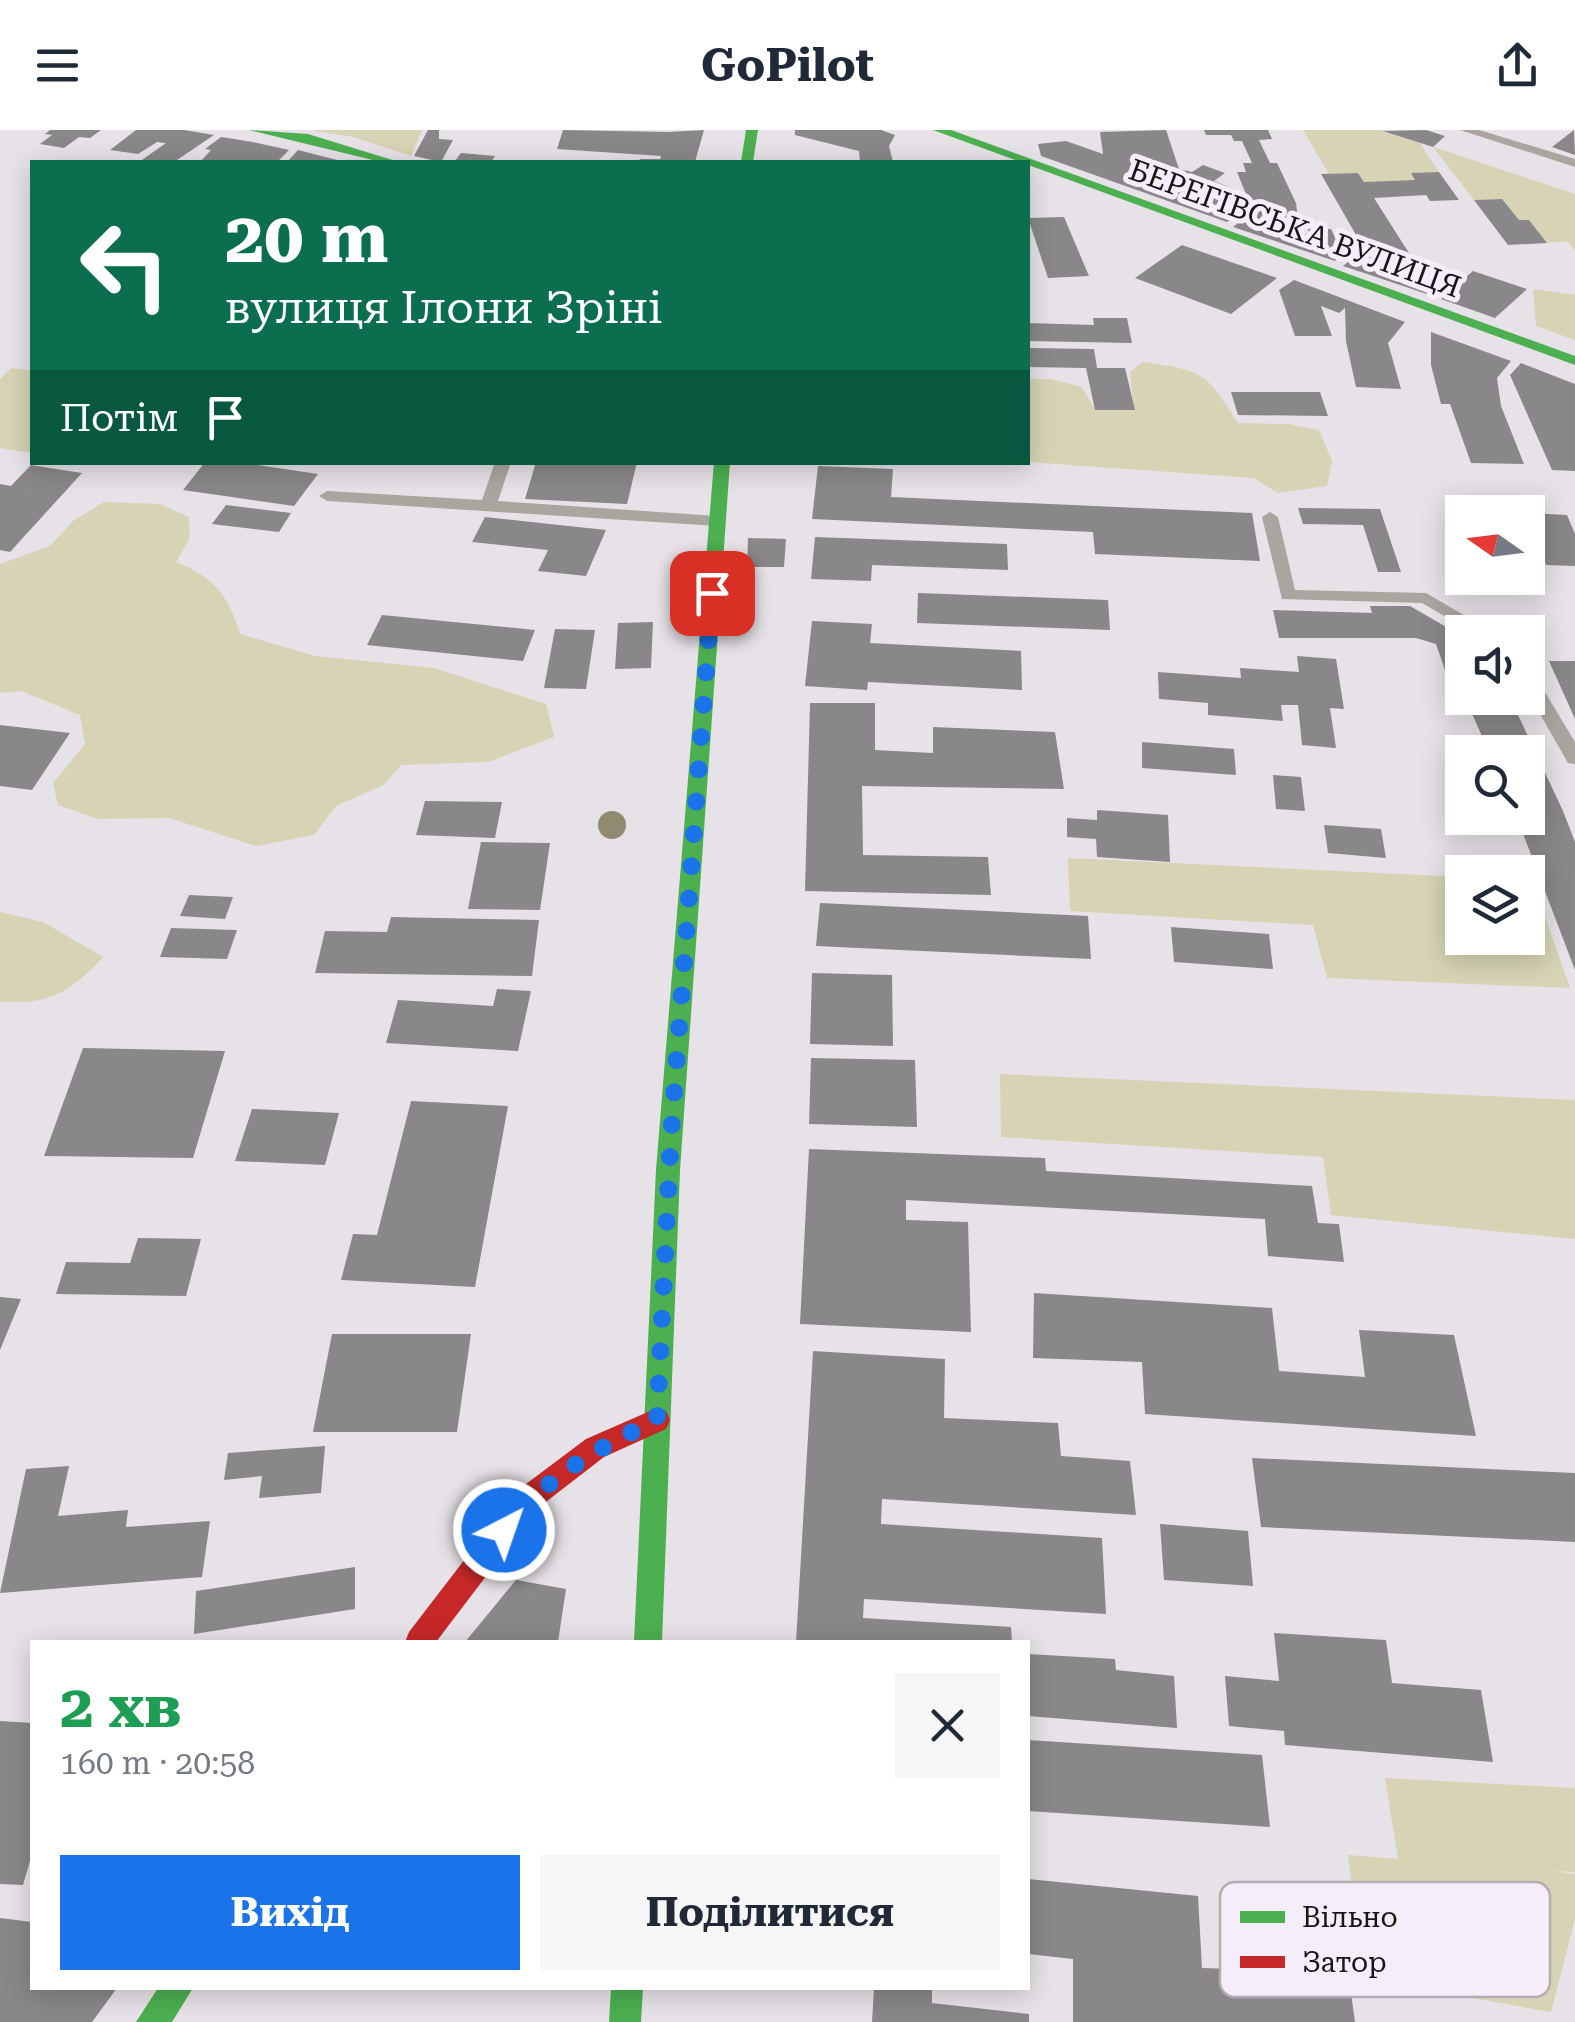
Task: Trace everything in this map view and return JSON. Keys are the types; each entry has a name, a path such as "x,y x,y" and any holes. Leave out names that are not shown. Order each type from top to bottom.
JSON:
{"main road":[{"path":"256,130 308,138 386,160"},
{"path":"748,160 752,130"},
{"name":"БЕРЕГІВСЬКА ВУЛИЦЯ","path":"939,130 1022,160"},
{"name":"БЕРЕГІВСЬКА ВУЛИЦЯ","path":"1030,163 1575,361"},
{"path":"648,1640 675,1074 722,465"},
{"path":"421,1640 528,1499 595,1448 657,1420"},
{"path":"152,2022 176,1990"},
{"path":"625,2022 627,1990"}],"lane":[{"path":"1466,130 1575,163"},
{"path":"488,505 503,465"},
{"path":"326,496 717,521"},
{"path":"1270,517 1288,594 1426,598 1455,615"},
{"path":"1545,707 1575,758"}],"shaded area":[{"path":"310,130 422,130 411,156 353,137"},
{"path":"1303,130 1381,130 1419,142 1439,172 1412,173 1415,180 1364,182 1358,173 1329,174"},
{"path":"1433,147 1575,194 1575,250 1567,241 1547,243 1529,220 1519,220 1502,199 1474,200"},
{"path":"1533,289 1575,295 1575,340 1536,326"},
{"path":"1143,362 1179,368 1210,383 1238,423 1288,424 1319,430 1332,461 1327,486 1278,493 1254,478 1030,462 1030,379 1051,379 1082,387 1095,410 1134,410 1130,372"},
{"path":"11,368 30,371 30,453 0,448 0,379"},
{"path":"104,502 160,504 189,517 190,538 176,562 218,589 240,634 315,656 434,668 546,704 554,737 488,762 401,765 384,785 336,806 314,835 256,846 169,818 98,819 58,805 53,783 85,744 80,715 21,691 0,693 0,564 50,546 73,521"},
{"path":"1068,858 1445,876 1445,955 1545,955 1545,917 1570,988 1327,978 1313,925 1070,911"},
{"path":"0,912 43,922 103,957 58,994 32,1001 0,1001"},
{"path":"1000,1074 1575,1100 1575,1239 1331,1215 1323,1157 1001,1137"},
{"path":"1385,1778 1575,1788 1575,1872 1552,1871 1575,1874 1575,1919 1551,2012 1466,1997 1550,1997 1550,1882 1351,1882 1348,1855 1398,1859"}],"building":[{"path":"50,130 101,130 90,138 79,137 64,148 40,144 52,135 45,134"},
{"path":"136,130 184,130 214,135 177,160 142,160 166,143 157,142 138,154 110,150"},
{"path":"428,130 439,130 439,139 453,140 442,160 414,156"},
{"path":"563,130 704,130 696,160 640,160 661,156 557,149"},
{"path":"795,130 881,130 895,135 889,146 892,160 860,160 859,151 795,135"},
{"path":"1166,130 1179,169 1192,172 1203,165 1225,173 1214,181 1236,190 1241,213 1227,222 1041,156 1038,144 1066,141 1103,154 1100,132"},
{"path":"1204,130 1268,130 1272,139 1259,140 1270,163 1277,163 1296,203 1299,225 1292,230 1310,236 1308,229 1331,229 1342,252 1335,261 1233,227 1248,215 1250,204 1237,172 1246,172 1243,163 1252,163 1242,141 1234,141 1231,135 1206,135"},
{"path":"1426,130 1445,136 1433,147 1383,131"},
{"path":"1574,130 1575,155 1552,147"},
{"path":"221,137 289,150 279,160 202,160 211,150 205,149"},
{"path":"298,150 337,160 289,160"},
{"path":"461,153 495,156 492,160 456,160"},
{"path":"1439,172 1459,200 1430,201 1426,195 1374,198 1421,272 1427,294 1343,266 1360,252 1367,254 1321,174 1358,173 1364,182 1415,180 1411,173"},
{"path":"1502,199 1519,220 1529,220 1547,243 1508,245 1474,200"},
{"path":"1064,217 1089,276 1048,278 1030,218"},
{"path":"1182,245 1277,278 1231,314 1135,278"},
{"path":"1473,271 1527,289 1495,318 1441,299"},
{"path":"1294,280 1405,322 1388,343 1401,389 1356,387 1346,341 1345,308 1339,313 1321,306 1332,336 1295,336 1279,290"},
{"path":"1093,318 1127,318 1132,343 1030,341 1030,323 1094,325"},
{"path":"1431,332 1511,361 1497,378 1501,406 1524,464 1471,463 1450,404 1441,404 1431,365"},
{"path":"1030,348 1094,349 1097,368 1125,368 1135,410 1095,410 1086,368 1030,367"},
{"path":"1521,363 1575,384 1575,471 1552,470 1510,375"},
{"path":"1231,392 1320,392 1328,416 1238,415"},
{"path":"31,465 82,473 10,552 0,550 0,484 11,486"},
{"path":"203,465 258,465 318,474 294,506 183,490"},
{"path":"535,465 636,465 627,504 525,499"},
{"path":"818,466 893,469 891,497 1252,513 1260,561 1095,554 1093,532 812,519"},
{"path":"226,505 291,513 279,532 212,524"},
{"path":"1298,508 1380,509 1401,572 1378,572 1363,525 1303,524"},
{"path":"1545,514 1567,515 1575,534 1575,566 1546,565"},
{"path":"485,517 606,530 586,576 538,571 548,550 472,542"},
{"path":"815,537 1007,544 1008,570 872,565 871,581 811,579"},
{"path":"748,538 786,539 784,567 747,567"},
{"path":"918,593 1108,600 1110,630 917,623"},
{"path":"1370,606 1410,606 1445,626 1445,670 1436,644 1416,638 1279,638 1273,610 1372,613"},
{"path":"382,615 535,630 523,661 367,645"},
{"path":"812,621 872,624 870,643 1021,651 1022,690 868,682 867,690 805,686"},
{"path":"653,622 651,668 615,669 618,623"},
{"path":"555,629 595,630 586,689 544,688"},
{"path":"1297,656 1336,659 1344,709 1330,708 1336,748 1302,745 1298,705 1281,705 1283,721 1208,715 1208,703 1159,699 1158,672 1241,678 1240,668 1299,672"},
{"path":"1549,661 1575,661 1575,719"},
{"path":"810,703 875,703 875,750 933,753 933,727 1055,732 1064,789 862,786 863,855 988,857 991,895 805,891"},
{"path":"1473,715 1518,715 1527,735 1481,735"},
{"path":"0,725 70,733 32,790 0,786"},
{"path":"1142,742 1234,749 1236,775 1142,768"},
{"path":"1545,773 1575,842 1575,970 1545,891 1545,855 1531,855 1523,835 1545,835"},
{"path":"1273,775 1301,777 1305,811 1276,809"},
{"path":"425,801 502,802 495,838 416,835"},
{"path":"1097,810 1168,815 1170,862 1097,857 1096,839 1067,837 1067,818 1097,820"},
{"path":"1324,825 1381,829 1386,858 1328,853"},
{"path":"481,842 550,843 540,910 468,909"},
{"path":"189,895 233,897 225,919 180,916"},
{"path":"820,903 1088,916 1091,959 816,946"},
{"path":"391,917 539,920 532,976 315,973 325,931 387,932"},
{"path":"1171,927 1269,934 1273,969 1174,962"},
{"path":"171,928 237,930 227,959 160,957"},
{"path":"812,973 892,975 893,1046 810,1044"},
{"path":"497,989 531,991 518,1051 386,1043 398,1000 493,1006"},
{"path":"83,1048 225,1051 193,1158 44,1156"},
{"path":"811,1058 915,1060 917,1127 809,1124"},
{"path":"411,1101 508,1106 475,1287 341,1280 353,1234 377,1235"},
{"path":"252,1109 339,1113 325,1165 235,1161"},
{"path":"809,1149 1045,1158 1046,1171 1312,1186 1318,1223 1339,1224 1344,1262 1268,1256 1265,1219 906,1200 906,1220 968,1222 971,1332 800,1324"},
{"path":"138,1238 201,1239 186,1296 56,1294 66,1262 130,1263"},
{"path":"1034,1293 1272,1308 1279,1371 1365,1377 1359,1330 1454,1335 1476,1436 1145,1414 1142,1362 1033,1358"},
{"path":"0,1297 21,1299 0,1350"},
{"path":"332,1334 471,1334 457,1432 313,1432"},
{"path":"813,1351 945,1359 944,1418 1058,1423 1061,1456 1130,1461 1136,1515 882,1499 881,1524 1102,1538 1106,1614 864,1599 863,1618 1011,1627 1012,1640 796,1640"},
{"path":"325,1446 321,1493 259,1498 262,1476 224,1480 228,1453"},
{"path":"1252,1458 1575,1473 1575,1542 1261,1527"},
{"path":"69,1466 58,1516 128,1510 126,1527 210,1521 202,1577 0,1593 26,1469"},
{"path":"1160,1524 1248,1531 1253,1586 1164,1580"},
{"path":"355,1567 355,1609 194,1634 196,1591"},
{"path":"516,1580 566,1589 558,1640 467,1640"},
{"path":"1274,1633 1386,1640 1392,1683 1481,1690 1493,1762 1285,1745 1284,1731 1229,1726 1225,1676 1279,1681"},
{"path":"1030,1654 1115,1659 1116,1670 1174,1676 1177,1728 1030,1716"},
{"path":"0,1721 30,1723 30,1861 23,1885 0,1884"},
{"path":"1030,1740 1262,1755 1270,1827 1030,1811"},
{"path":"1030,1879 1198,1896 1202,1968 1220,1969 1220,1997 1352,1997 1355,2022 1073,2022 1073,1959 1030,1954"},
{"path":"0,1918 30,1922 30,1990 116,1990 92,2022 0,2022"},
{"path":"874,1990 932,1990 932,2003 1029,2014 1029,2022 872,2022"}],"traffic: fast":[{"path":"255,130 308,138 386,160"},
{"path":"747,160 752,130"},
{"path":"939,130 1022,160"},
{"path":"1030,163 1575,361"},
{"path":"648,1640 668,1170 722,465"},
{"path":"152,2022 176,1990"},
{"path":"625,2022 627,1990"}],"traffic: jam":[{"path":"421,1640 528,1499 595,1448 657,1420"}],"route":[{"path":"504,1530 528,1499 595,1448 657,1420 682,960 712,593"}]}
